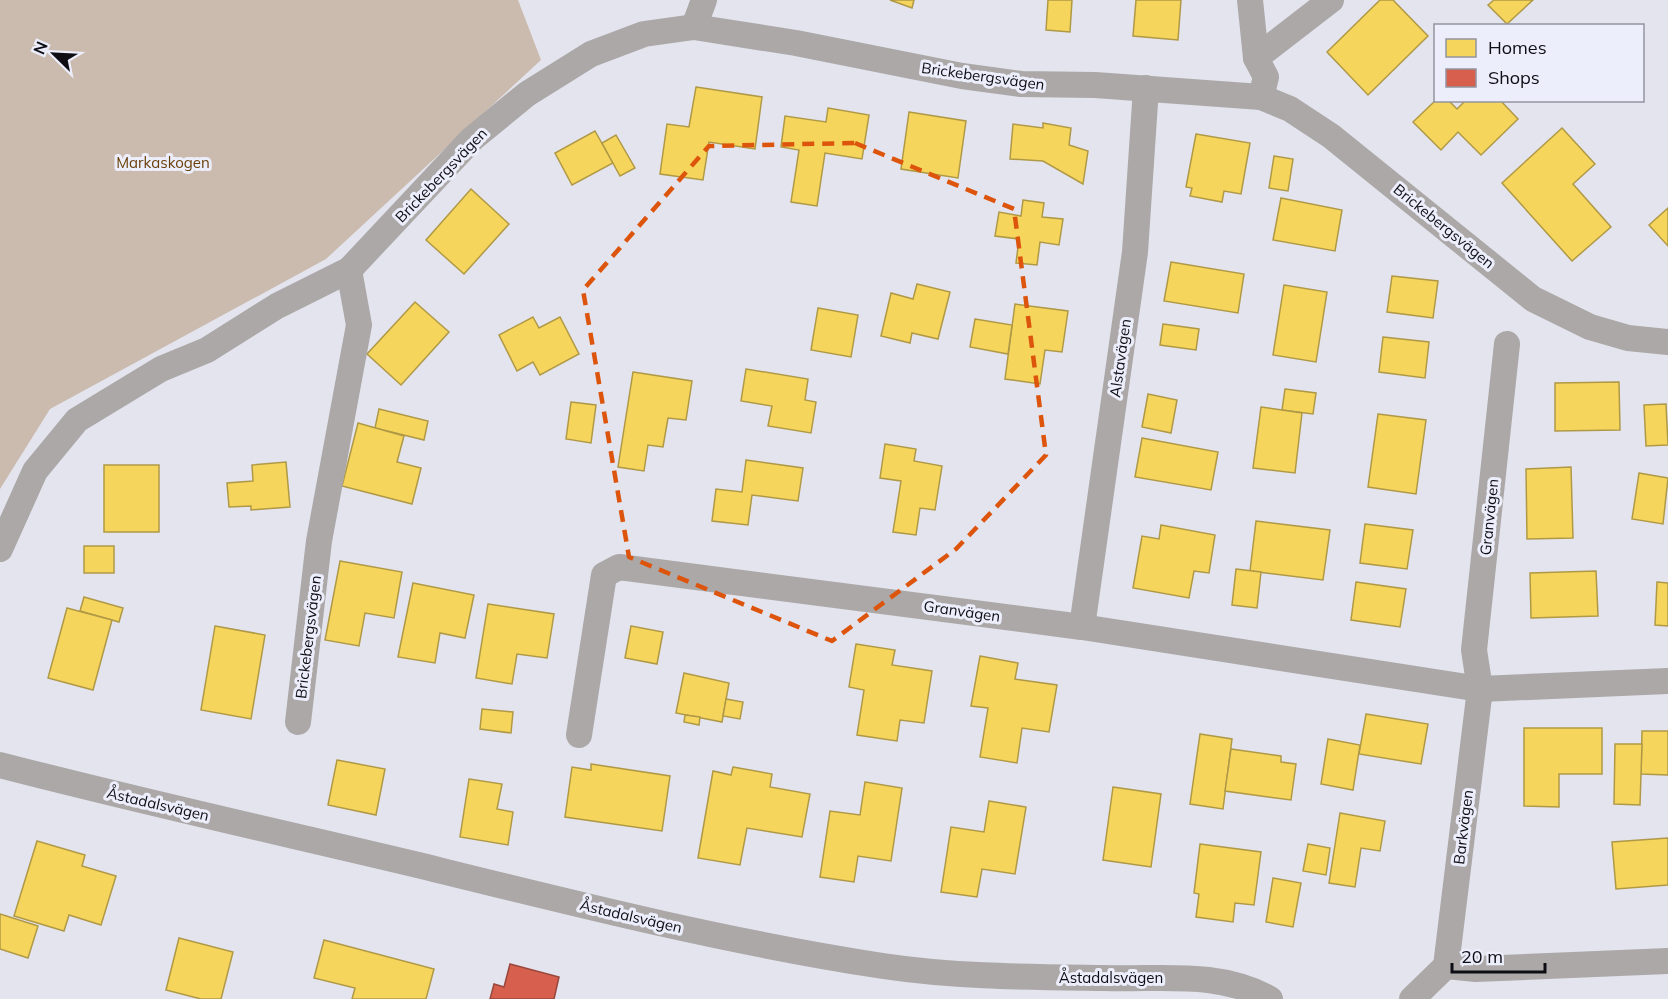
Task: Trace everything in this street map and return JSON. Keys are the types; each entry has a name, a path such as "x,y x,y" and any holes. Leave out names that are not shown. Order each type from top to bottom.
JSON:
{"street":[{"path":"694,27 704,0"},
{"path":"1250,0 1256,58 1266,77 1261,97"},
{"path":"1256,58 1331,0"},
{"name":"Brickebergsvägen","path":"0,549 5,524 36,471 77,420 161,369 207,350 277,306 349,270 472,139 527,94 591,54 644,34 694,27 962,76 1041,85 1146,88 1261,97 1290,110 1331,135 1533,299 1590,327 1628,338 1668,342"},
{"name":"Alstavägen","path":"1082,627 1135,252 1146,88"},
{"name":"Brickebergsvägen","path":"298,722 319,541 359,325 349,270"},
{"name":"Granvägen","path":"1480,689 1474,650 1507,344"},
{"name":"Granvägen","path":"579,735 604,576 619,567 1082,627 1480,689 1668,681"},
{"name":"Barkvägen","path":"1446,966 1480,689"},
{"name":"Åstadalsvägen","path":"0,765 646,921 769,947 887,966 987,976 1122,979 1178,976 1227,982 1270,999"},
{"path":"1412,999 1446,966 1476,969 1668,961"}],"highlighted area":[{"path":"855,143 1014,209 1046,455 956,549 832,641 629,557 583,290 709,146"}],"green space":[{"name":"Markaskogen","path":"0,0 518,0 541,60 326,259 50,409 0,489"}],"building: Homes":[{"path":"890,0 914,0 912,8"},
{"path":"1048,0 1072,0 1070,32 1046,30"},
{"path":"1136,0 1181,0 1178,40 1133,36"},
{"path":"1380,0 1393,0 1428,36 1368,95 1327,52"},
{"path":"1494,0 1533,0 1507,24 1488,5"},
{"path":"696,87 762,97 755,149 709,142 703,180 660,174 667,124 689,127"},
{"path":"1434,102 1450,102 1457,109 1464,102 1502,102 1518,119 1481,155 1458,132 1441,150 1413,122"},
{"path":"828,108 869,115 862,159 825,153 817,206 791,202 799,150 781,147 785,116 826,122"},
{"path":"909,112 966,121 958,178 901,169"},
{"path":"1043,123 1071,128 1069,145 1088,151 1083,184 1043,161 1010,159 1013,124 1043,128"},
{"path":"1562,128 1595,164 1573,184 1611,227 1572,261 1502,183"},
{"path":"595,131 613,163 572,185 555,153"},
{"path":"1196,134 1250,143 1241,194 1224,191 1222,202 1190,196 1192,188 1186,187"},
{"path":"616,135 635,168 620,176 602,143"},
{"path":"1274,156 1293,159 1288,191 1269,188"},
{"path":"471,189 509,224 464,274 426,240"},
{"path":"1281,198 1342,210 1335,251 1273,240"},
{"path":"1023,200 1044,203 1042,217 1063,219 1059,245 1040,242 1037,265 1016,263 1019,239 995,236 999,212 1021,216"},
{"path":"1668,208 1668,246 1649,225"},
{"path":"1171,262 1244,274 1238,313 1164,301"},
{"path":"1392,276 1438,281 1433,318 1387,312"},
{"path":"917,284 950,292 938,339 912,333 910,343 881,336 891,293 913,299"},
{"path":"1284,285 1327,292 1316,362 1273,355"},
{"path":"415,302 449,332 401,385 367,354"},
{"path":"1015,304 1068,311 1062,352 1045,350 1040,384 1005,379"},
{"path":"818,308 858,315 851,357 811,350"},
{"path":"533,317 539,328 560,317 579,354 540,375 533,362 517,371 499,335"},
{"path":"975,319 1012,325 1008,354 970,347"},
{"path":"1163,324 1199,329 1196,350 1160,345"},
{"path":"1383,337 1429,342 1425,378 1379,372"},
{"path":"746,369 808,379 805,400 816,402 811,433 768,426 772,406 741,401"},
{"path":"633,372 692,381 686,420 668,418 663,447 648,445 644,471 618,467"},
{"path":"1619,382 1620,430 1555,431 1555,383"},
{"path":"1285,389 1316,393 1313,414 1282,410"},
{"path":"1148,394 1177,400 1171,433 1142,427"},
{"path":"571,402 596,405 591,443 566,439"},
{"path":"1666,404 1668,445 1646,446 1644,405"},
{"path":"1261,407 1302,413 1295,473 1253,468"},
{"path":"379,409 428,421 424,440 375,428"},
{"path":"1378,414 1426,420 1416,494 1368,487"},
{"path":"358,423 404,436 397,462 421,468 412,504 342,486"},
{"path":"1142,438 1218,452 1211,490 1135,477"},
{"path":"885,444 916,449 914,461 942,466 935,510 920,508 916,535 893,532 901,481 880,478"},
{"path":"746,460 803,468 798,501 752,495 748,525 712,521 716,489 742,492"},
{"path":"286,462 290,507 251,510 251,506 229,507 227,483 253,481 252,465"},
{"path":"104,465 159,465 159,532 104,532"},
{"path":"1571,467 1573,538 1527,539 1526,469"},
{"path":"1639,473 1668,478 1663,524 1632,519"},
{"path":"1256,521 1330,530 1323,580 1250,571"},
{"path":"1365,524 1413,530 1407,569 1360,563"},
{"path":"1161,525 1215,535 1209,573 1194,571 1189,598 1133,588 1142,536 1159,539"},
{"path":"84,546 114,546 114,573 84,573"},
{"path":"340,561 402,572 394,618 365,613 359,646 325,640"},
{"path":"1236,569 1261,572 1257,608 1232,605"},
{"path":"1596,571 1598,616 1531,618 1530,573"},
{"path":"1356,582 1406,589 1400,627 1351,620"},
{"path":"1657,582 1668,583 1668,626 1655,625"},
{"path":"413,583 474,595 465,638 440,633 435,663 398,657"},
{"path":"84,597 123,608 119,622 80,611"},
{"path":"488,604 554,614 547,658 517,654 512,684 476,678"},
{"path":"67,608 112,620 93,690 48,678"},
{"path":"215,626 265,635 251,719 201,710"},
{"path":"631,626 663,632 657,664 625,658"},
{"path":"856,644 895,650 892,665 932,671 924,723 900,720 897,741 857,735 864,690 849,687"},
{"path":"980,656 1018,663 1015,679 1057,685 1049,732 1022,728 1017,763 980,757 988,708 971,706"},
{"path":"684,673 729,683 722,722 676,713"},
{"path":"726,699 743,702 740,719 723,716"},
{"path":"482,709 513,712 511,733 480,729"},
{"path":"1366,714 1428,724 1421,764 1359,754"},
{"path":"685,715 700,717 699,725 684,722"},
{"path":"1524,728 1602,728 1602,774 1559,774 1559,807 1524,806"},
{"path":"1642,731 1668,731 1668,775 1641,774"},
{"path":"1200,734 1232,739 1223,809 1190,804"},
{"path":"1328,739 1360,745 1353,790 1321,784"},
{"path":"1615,744 1642,744 1640,805 1614,804"},
{"path":"1231,749 1281,756 1281,762 1296,764 1291,800 1225,791"},
{"path":"337,760 385,769 376,815 328,805"},
{"path":"591,764 670,776 662,831 565,817 572,767 591,770"},
{"path":"733,767 772,774 770,787 810,794 802,837 747,828 740,865 698,858 713,771 731,775"},
{"path":"469,779 502,784 497,809 513,812 508,845 460,837"},
{"path":"865,782 902,788 891,861 858,856 854,882 820,877 830,811 860,815"},
{"path":"1113,787 1161,794 1151,867 1103,860"},
{"path":"989,801 1026,807 1015,874 982,869 977,897 941,892 951,827 984,832"},
{"path":"1340,813 1385,821 1380,851 1361,848 1355,887 1329,883"},
{"path":"1668,838 1668,885 1616,889 1612,842"},
{"path":"37,841 85,855 82,866 116,876 101,925 69,915 64,931 14,916"},
{"path":"1200,844 1261,852 1254,905 1235,903 1233,922 1196,917 1199,894 1194,893"},
{"path":"1308,844 1330,848 1326,875 1303,871"},
{"path":"1273,878 1301,883 1293,927 1266,922"},
{"path":"0,914 38,926 28,958 0,949"},
{"path":"179,938 233,952 221,999 201,999 166,990"},
{"path":"324,940 434,969 426,999 352,999 355,988 314,978"}],"building: Shops":[{"path":"510,964 559,977 554,999 490,999 494,984 504,987"}]}
